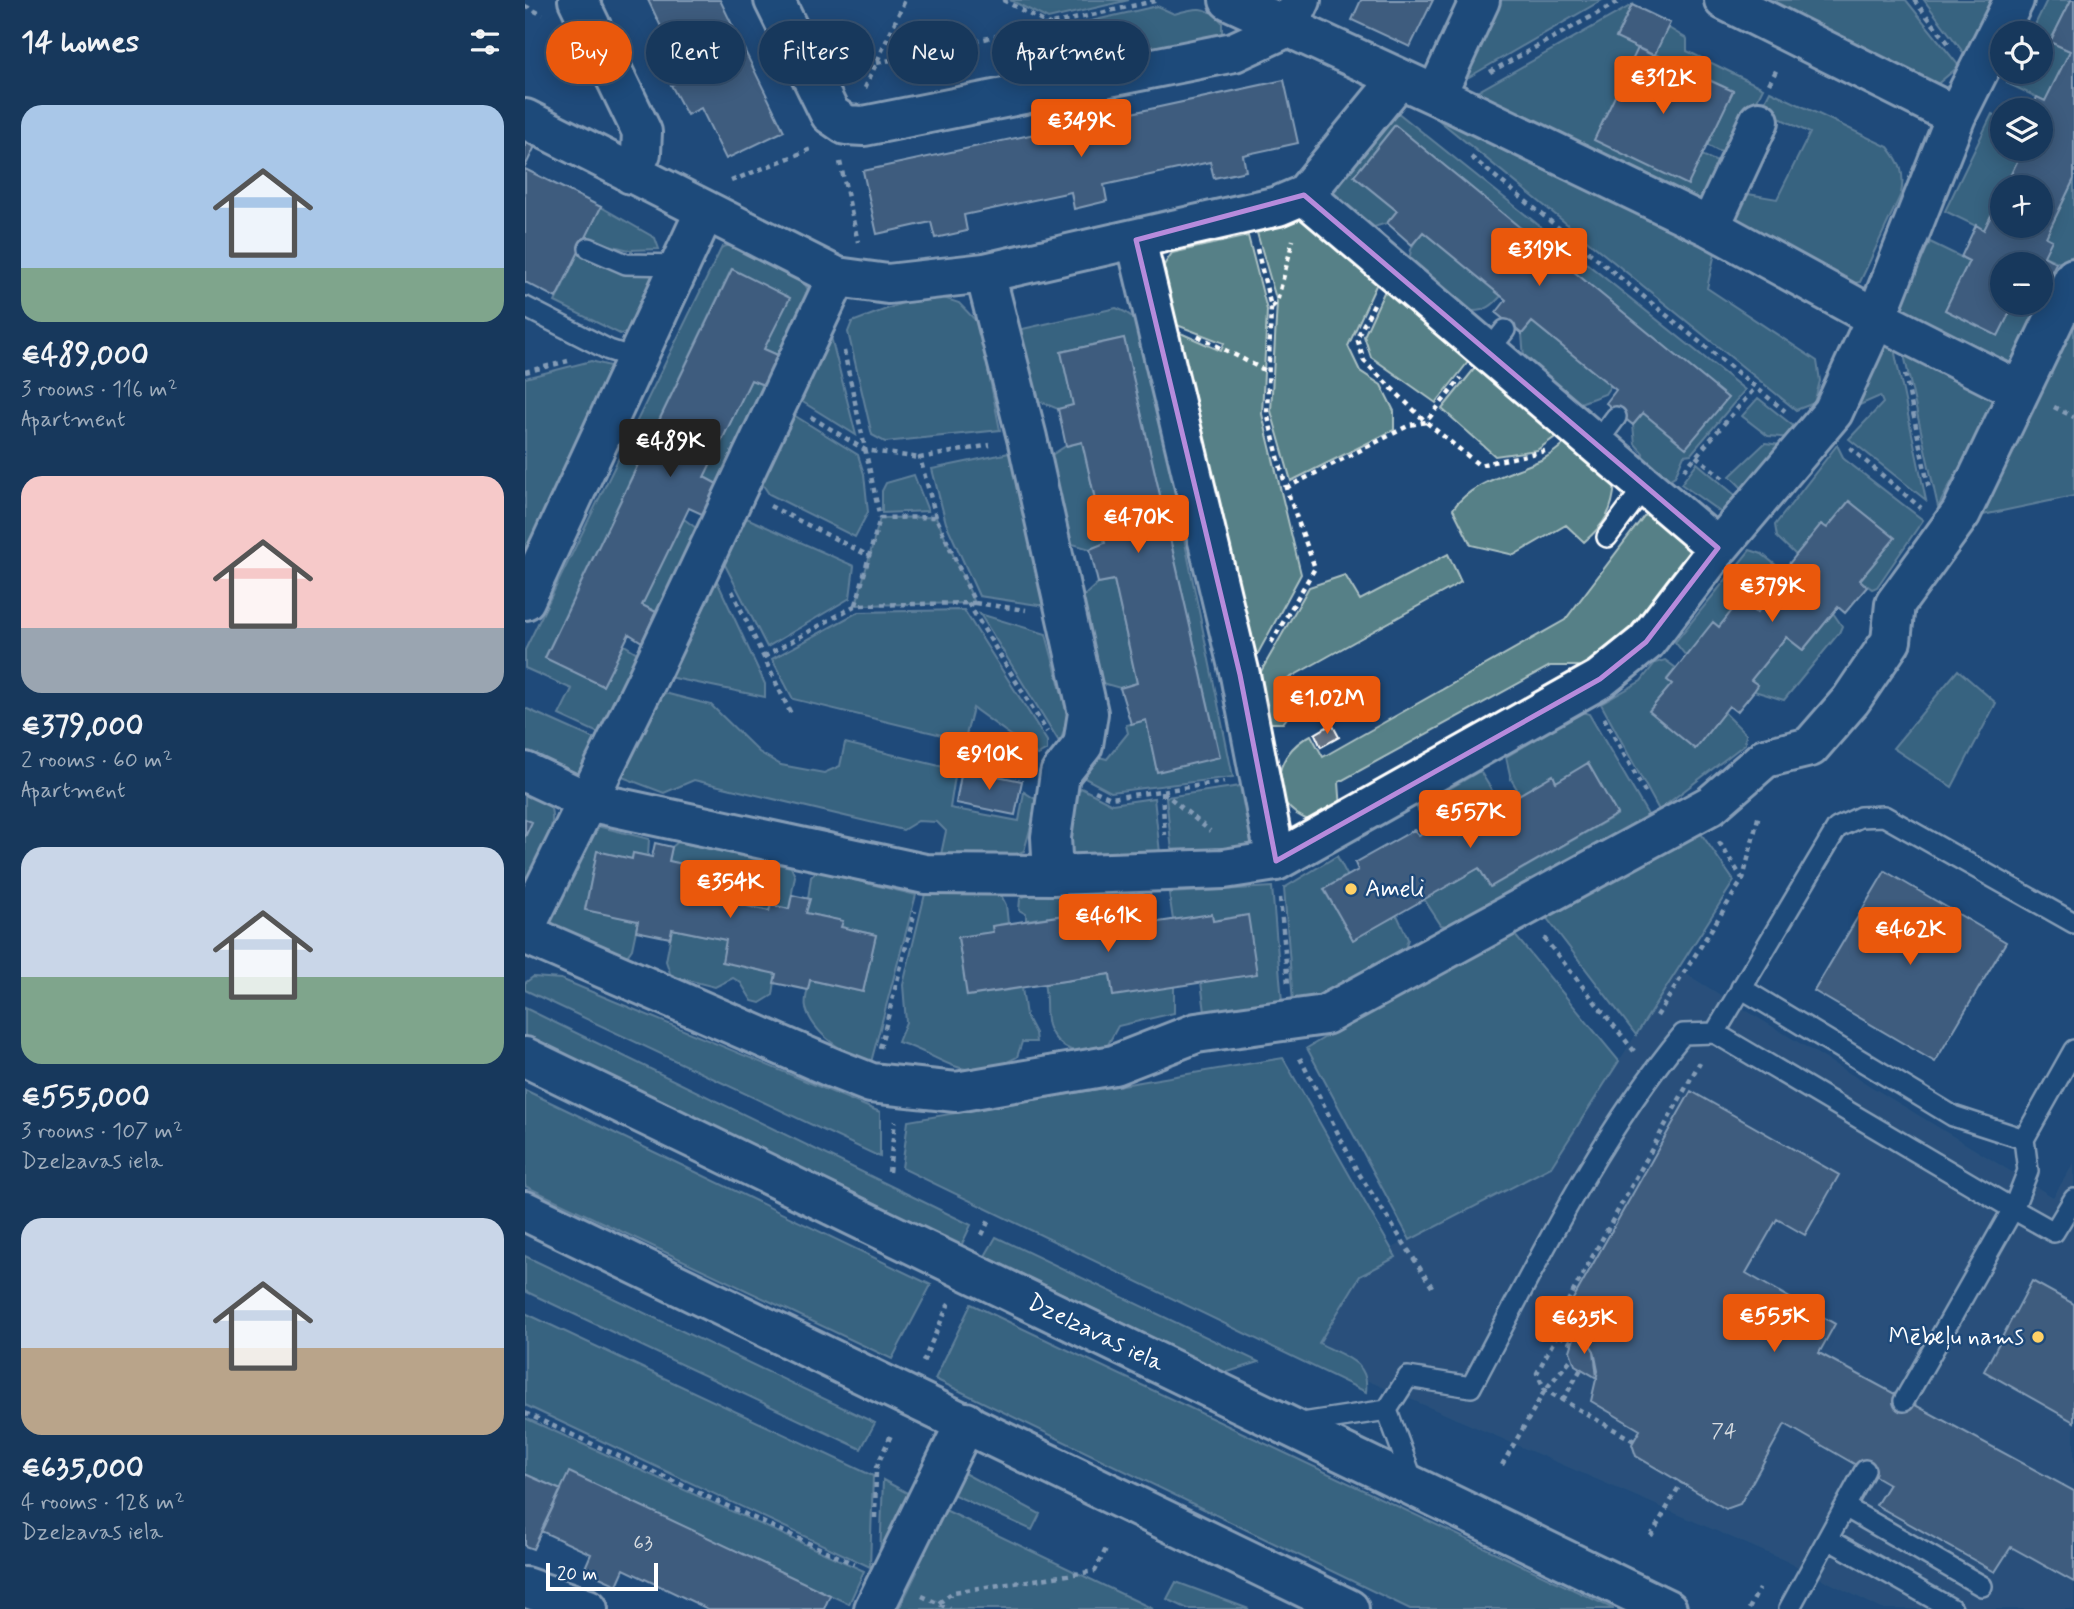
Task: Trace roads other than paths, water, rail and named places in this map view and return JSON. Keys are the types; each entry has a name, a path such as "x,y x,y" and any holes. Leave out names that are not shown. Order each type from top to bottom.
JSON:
{"street":[{"path":"578,0 642,132 641,153 631,174"},
{"path":"774,0 839,133 864,125 1234,52 1295,14"},
{"path":"1229,0 1295,14 1398,80 1436,95 1710,228 1890,326 2018,390"},
{"path":"1436,95 1479,0"},
{"path":"1724,0 1956,116"},
{"path":"525,772 587,801 925,874 1053,875 1224,869 1276,861 1587,686 1646,642 1718,548 1822,428 1890,326 1956,116 2014,0"},
{"path":"525,119 843,282 888,284 985,273 1278,206 1304,195 1398,80"},
{"path":"1710,228 1759,121"},
{"path":"1304,195 1387,257 1596,430 1653,492 1718,548"},
{"path":"525,600 705,211"},
{"path":"1136,240 1240,675 1276,861"},
{"path":"985,273 1027,438 1064,615 1088,713 1083,745 1062,771 1051,837 1053,875"},
{"path":"525,934 888,1086 956,1092 1114,1065 1196,1033 1325,1015 1711,805 1765,758 1810,747 1851,700 1891,641 1895,604 1940,524 1961,513 2074,278"},
{"path":"525,928 781,399 843,282"},
{"name":"Dzelzavas iela","path":"525,1057 1667,1609"},
{"path":"525,1211 1349,1609"},
{"path":"881,1594 966,1422"},
{"path":"525,1587 588,1609"}],"lane":[{"path":"589,248 625,264 682,265"},
{"path":"525,307 609,350 637,359"},
{"path":"1607,537 1653,492"},
{"path":"1715,1033 1837,828 1860,817 1884,816 2074,923"},
{"path":"1741,988 1953,1116 2024,1139"},
{"path":"1285,1426 1387,1410 1408,1377 1471,1387 1556,1228 1651,1073 1683,1034 1715,1033 2054,1233 2074,1199"},
{"path":"1904,1401 2013,1209 2028,1171 2024,1139 2074,1050"},
{"path":"1387,1410 1415,1488"},
{"path":"1789,1609 1865,1470"},
{"path":"1845,1507 1982,1586"},
{"path":"1828,1539 1952,1609"}],"place":[{"name":"Ameli","path":"1351,889"},
{"name":"Mēbeļu nams","path":"2038,1337"}]}
